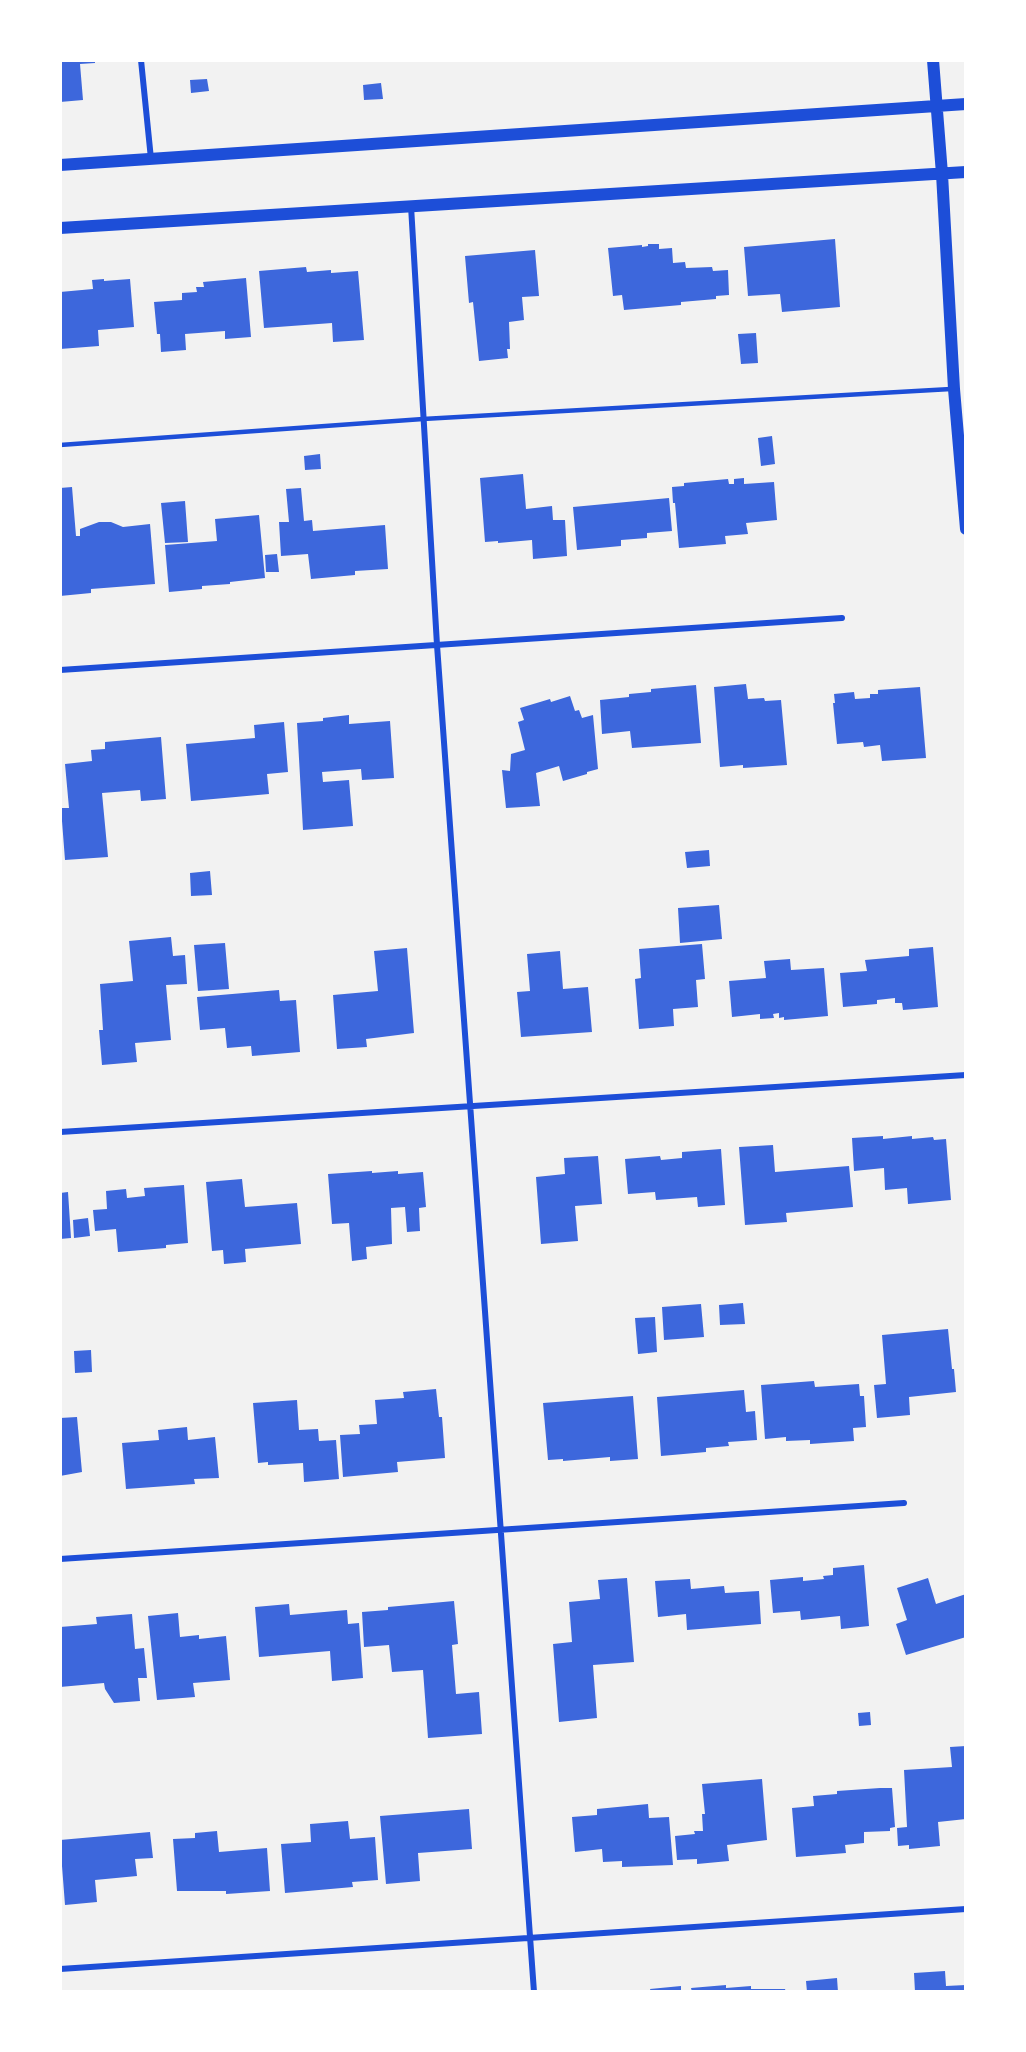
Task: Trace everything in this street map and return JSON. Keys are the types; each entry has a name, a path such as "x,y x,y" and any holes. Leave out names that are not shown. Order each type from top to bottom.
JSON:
{"main road":[{"path":"933,60 954,389 966,529"},
{"path":"60,165 966,104"},
{"path":"60,228 966,172"}],"street":[{"path":"141,60 151,159"},
{"path":"411,205 437,645 534,1992"},
{"path":"60,670 842,618"},
{"path":"60,1132 966,1075"},
{"path":"60,1559 904,1503"},
{"path":"60,1970 966,1909"}],"lane":[{"path":"60,445 423,418 954,389"}],"building":[{"path":"60,60 95,60 95,63 80,64 83,100 60,102"},
{"path":"207,79 209,91 191,93 190,80"},
{"path":"381,83 383,99 364,100 363,85"},
{"path":"835,239 840,307 782,312 780,294 748,296 744,247"},
{"path":"648,244 659,244 659,249 672,248 673,263 685,262 686,268 712,267 713,271 728,270 729,295 716,296 716,299 681,302 681,305 624,310 622,295 613,296 608,248 642,245 642,247"},
{"path":"535,250 539,296 522,297 524,320 509,322 508,358 479,361 473,302 469,303 465,256"},
{"path":"306,267 307,272 358,271 364,340 333,342 332,323 264,328 259,271"},
{"path":"246,278 251,337 225,339 225,331 185,334 186,350 161,352 154,302 182,300 182,293 197,292 196,287 204,287 203,282"},
{"path":"104,279 104,281 130,279 134,327 98,330 99,346 60,349 60,292 93,289 92,280"},
{"path":"756,333 758,363 741,364 738,334"},
{"path":"772,436 775,464 761,466 758,438"},
{"path":"320,454 321,469 305,470 304,456"},
{"path":"523,474 526,509 552,506 553,520 565,520 567,556 533,559 532,540 485,542 480,478"},
{"path":"744,478 744,484 774,482 777,520 746,523 748,534 725,536 726,544 679,548 672,487 684,486 684,483 728,479 729,484 734,484 734,479"},
{"path":"72,487 76,536 80,536 80,529 99,522 111,522 123,527 150,524 155,584 91,589 91,593 60,596 60,488"},
{"path":"301,488 304,521 312,520 313,531 385,525 388,569 355,571 355,575 311,579 308,554 281,556 279,522 289,522 286,489"},
{"path":"669,498 672,531 647,533 647,538 621,540 621,546 577,550 573,507"},
{"path":"185,501 188,542 165,543 161,503"},
{"path":"259,515 265,578 169,592 165,545 217,541 215,519"},
{"path":"277,554 279,572 266,572 265,555"},
{"path":"746,684 748,699 781,700 787,765 720,767 714,687"},
{"path":"696,685 701,743 632,748 630,731 602,734 600,700 629,697 629,694 651,692 651,689"},
{"path":"920,687 926,758 882,761 880,745 864,747 863,742 837,744 834,694 854,692 855,699 870,698 870,694 878,694 878,690"},
{"path":"570,696 575,711 579,710 582,718 593,715 598,769 563,781 559,766 536,773 540,806 506,808 502,770 510,771 511,754 525,750 518,722 524,720 520,708"},
{"path":"349,715 349,724 390,721 394,778 362,780 361,769 322,772 323,782 349,780 353,826 303,830 297,723 323,721 323,718"},
{"path":"284,722 288,772 267,774 269,794 191,801 186,744 255,738 254,725"},
{"path":"161,737 166,799 141,801 140,790 102,793 108,857 65,860 61,808 69,808 65,764 92,761 91,750 105,749 105,742"},
{"path":"709,850 710,866 687,868 685,852"},
{"path":"210,871 212,895 191,896 190,873"},
{"path":"719,905 722,939 680,943 678,908"},
{"path":"171,937 173,956 185,955 187,984 166,985 171,1040 135,1043 137,1062 102,1065 99,1030 103,1030 100,984 133,981 129,941"},
{"path":"225,943 229,989 198,991 194,945"},
{"path":"702,944 705,979 696,980 698,1007 673,1009 674,1026 639,1029 635,979 641,978 639,949"},
{"path":"933,947 938,1007 903,1010 902,1003 895,1003 895,998 877,1000 877,1004 843,1007 840,973 867,971 865,960 909,956 909,949"},
{"path":"407,948 414,1033 366,1039 367,1047 337,1049 333,995 378,991 374,951"},
{"path":"560,951 563,989 588,987 592,1032 521,1037 517,992 530,991 527,954"},
{"path":"790,959 791,970 824,968 828,1016 784,1020 784,1017 779,1018 779,1013 773,1014 774,1018 760,1019 760,1014 732,1017 729,981 766,978 764,961"},
{"path":"279,990 280,1001 296,1000 300,1052 252,1056 251,1046 227,1048 225,1028 200,1030 197,997"},
{"path":"883,1136 883,1139 912,1136 912,1139 933,1137 934,1140 946,1139 951,1200 908,1204 907,1188 885,1190 884,1168 854,1171 852,1138"},
{"path":"773,1145 775,1172 849,1166 853,1207 786,1213 787,1222 745,1225 739,1147"},
{"path":"721,1149 725,1205 698,1207 697,1197 656,1200 655,1192 628,1194 625,1159 660,1156 661,1160 682,1158 682,1152"},
{"path":"598,1156 602,1204 575,1206 578,1241 541,1244 536,1177 565,1174 564,1158"},
{"path":"372,1171 372,1173 398,1171 398,1174 423,1172 426,1207 419,1208 420,1231 407,1232 405,1207 391,1208 392,1244 366,1247 367,1259 352,1261 349,1223 332,1224 328,1174"},
{"path":"242,1179 245,1207 297,1203 301,1244 245,1249 246,1262 224,1264 223,1250 212,1251 206,1182"},
{"path":"184,1185 188,1243 166,1245 166,1248 118,1252 116,1229 95,1231 93,1210 107,1209 106,1191 126,1189 127,1198 145,1196 144,1188"},
{"path":"68,1192 71,1238 60,1239 60,1193"},
{"path":"88,1218 90,1236 74,1238 73,1220"},
{"path":"743,1303 745,1324 720,1325 719,1305"},
{"path":"701,1304 704,1337 664,1340 662,1307"},
{"path":"655,1317 657,1352 638,1354 635,1318"},
{"path":"948,1329 956,1392 909,1397 910,1415 877,1418 874,1385 886,1384 882,1335"},
{"path":"91,1350 92,1372 75,1373 74,1351"},
{"path":"814,1381 815,1387 859,1384 860,1396 864,1396 866,1427 853,1428 854,1441 810,1444 810,1440 786,1441 786,1437 765,1439 761,1385"},
{"path":"436,1389 439,1417 442,1417 445,1458 397,1462 398,1472 343,1477 340,1435 360,1434 359,1425 377,1424 375,1400 404,1398 403,1392"},
{"path":"744,1390 746,1412 755,1411 757,1440 728,1442 729,1446 706,1448 706,1452 661,1456 657,1397"},
{"path":"633,1396 638,1459 610,1461 610,1457 548,1460 543,1403"},
{"path":"297,1400 299,1430 318,1429 319,1441 336,1440 339,1479 304,1482 303,1463 268,1465 268,1462 258,1463 253,1403"},
{"path":"77,1417 82,1472 60,1476 60,1418"},
{"path":"187,1427 188,1440 215,1437 219,1478 194,1479 195,1484 126,1489 122,1443 159,1440 158,1430"},
{"path":"864,1565 869,1626 841,1629 840,1616 801,1620 800,1611 773,1613 770,1580 803,1577 803,1581 824,1579 823,1576 833,1575 833,1568"},
{"path":"627,1578 634,1662 593,1665 597,1718 559,1722 553,1644 572,1642 569,1602 600,1599 598,1580"},
{"path":"928,1578 936,1604 966,1594 966,1637 906,1655 896,1624 907,1620 897,1588"},
{"path":"690,1579 691,1589 724,1586 725,1593 759,1591 761,1624 687,1630 686,1614 658,1617 655,1581"},
{"path":"454,1601 458,1644 452,1645 456,1694 479,1692 482,1734 428,1738 423,1670 392,1672 389,1645 364,1647 362,1612 388,1610 388,1607"},
{"path":"289,1604 290,1615 347,1610 348,1624 359,1623 363,1678 332,1681 330,1651 259,1657 255,1607"},
{"path":"178,1613 180,1637 199,1635 199,1639 226,1636 230,1680 193,1683 195,1697 157,1700 148,1616"},
{"path":"132,1614 135,1649 144,1648 147,1678 138,1678 140,1701 114,1703 104,1683 60,1687 60,1627 97,1624 96,1617"},
{"path":"870,1712 871,1725 859,1726 858,1713"},
{"path":"966,1746 966,1819 938,1822 940,1846 909,1849 909,1845 898,1846 897,1828 907,1827 904,1770 952,1767 950,1747"},
{"path":"762,1779 767,1840 727,1845 729,1861 697,1864 697,1859 677,1860 675,1836 703,1831 702,1814 705,1814 702,1784"},
{"path":"892,1788 895,1827 890,1828 890,1831 864,1832 864,1843 845,1845 846,1853 796,1857 792,1808 814,1806 813,1796 837,1794 837,1791"},
{"path":"648,1804 649,1818 669,1817 673,1865 622,1867 622,1861 603,1862 602,1849 575,1852 572,1817 597,1815 597,1809"},
{"path":"469,1809 472,1849 418,1853 420,1881 386,1884 380,1816"},
{"path":"348,1821 350,1839 375,1837 378,1880 352,1882 353,1887 285,1893 281,1844 311,1842 310,1824"},
{"path":"217,1831 219,1852 267,1848 270,1891 226,1894 226,1891 177,1891 173,1839 195,1838 195,1833"},
{"path":"150,1832 153,1858 135,1859 137,1876 95,1880 97,1902 65,1905 60,1840"},
{"path":"945,1971 946,1986 966,1985 966,1992 915,1992 914,1973"},
{"path":"837,1978 838,1992 807,1992 806,1981"},
{"path":"726,1985 726,1988 751,1986 751,1989 785,1989 786,1992 692,1992 691,1988"},
{"path":"681,1986 681,1992 651,1992 650,1989"}]}
